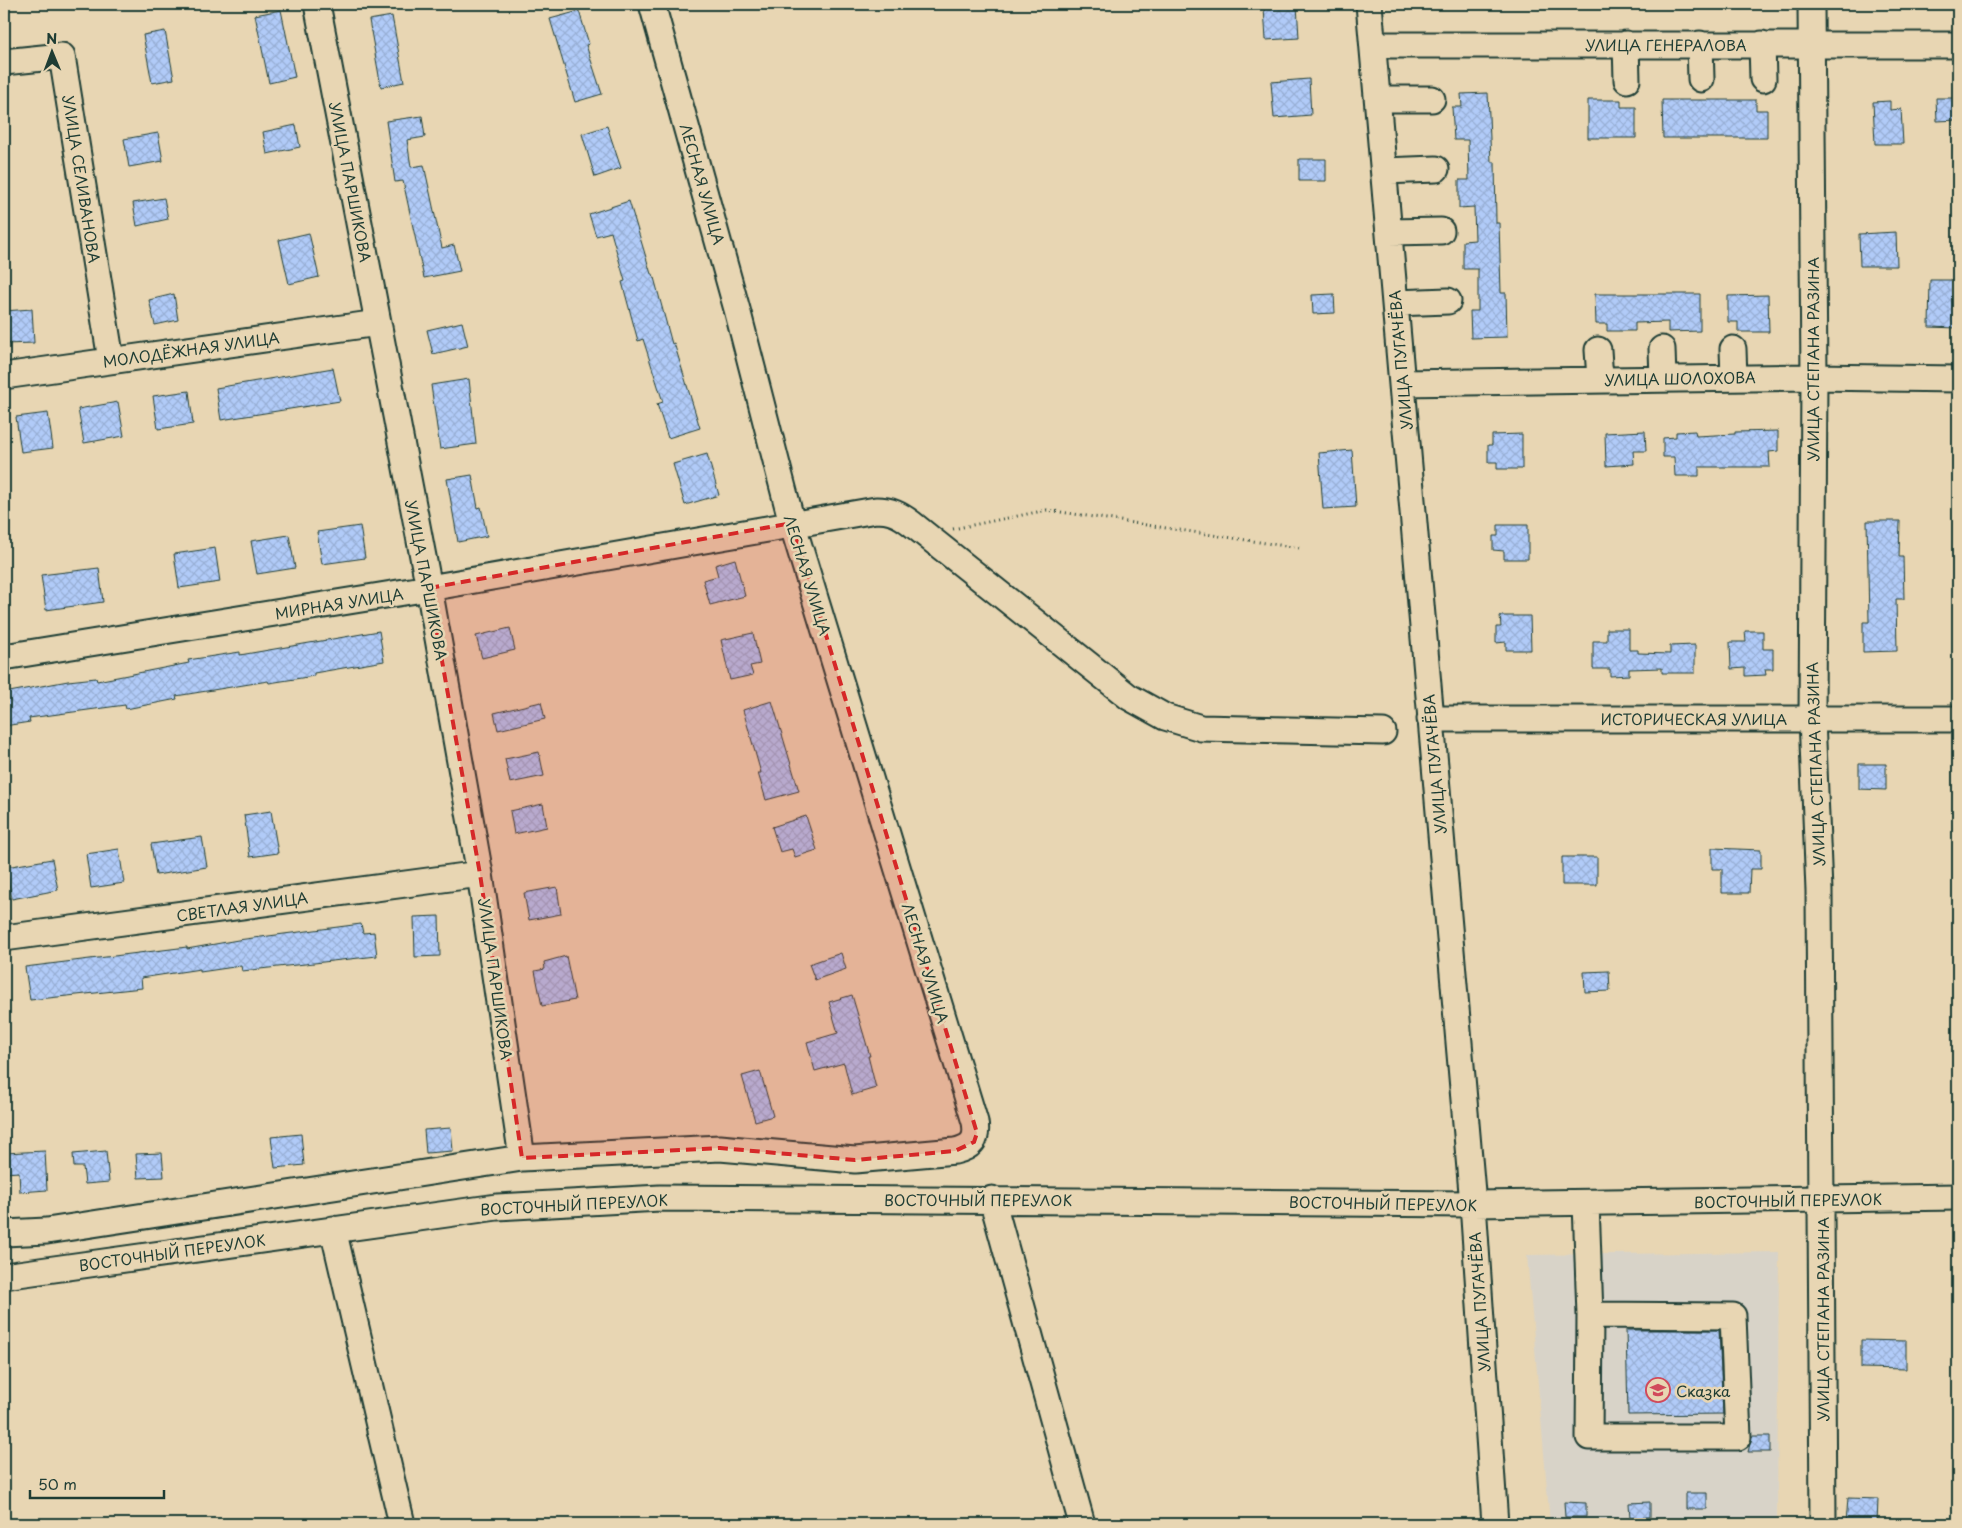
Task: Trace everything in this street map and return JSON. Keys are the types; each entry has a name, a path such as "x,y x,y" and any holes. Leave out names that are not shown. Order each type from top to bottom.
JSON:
{"street":[{"name":"УЛИЦА ПАРШИКОВА","path":"318,4 429,588 480,874 522,1158"},
{"name":"ЛЕСНАЯ УЛИЦА","path":"522,1158 720,1148 855,1160 955,1151 966,1148 974,1142 977,1133 792,523 738,314 652,4"},
{"name":"УЛИЦА ПУГАЧЁВА","path":"1369,4 1473,1204 1495,1524"},
{"name":"УЛИЦА СТЕПАНА РАЗИНА","path":"1811,4 1814,377 1812,718 1819,891 1823,1524"},
{"path":"1626,44 1627,80"},
{"path":"1700,44 1701,78"},
{"path":"1762,44 1763,79"},
{"name":"УЛИЦА ГЕНЕРАЛОВА","path":"1373,45 1958,45"},
{"name":"УЛИЦА СЕЛИВАНОВА","path":"4,62 62,56 111,360"},
{"path":"1378,99 1432,99"},
{"path":"1384,171 1436,169"},
{"path":"1390,232 1441,231"},
{"path":"1395,303 1448,300"},
{"name":"МОЛОДЁЖНАЯ УЛИЦА","path":"4,376 378,323"},
{"path":"1662,349 1663,378"},
{"path":"1733,349 1734,378"},
{"path":"1598,350 1600,379"},
{"name":"УЛИЦА ШОЛОХОВА","path":"1402,383 1663,378 1814,377 1958,379"},
{"name":"МИРНАЯ УЛИЦА","path":"4,658 429,588 792,523 876,510 889,510 900,515 926,534 1128,697 1165,717 1201,728 1383,732"},
{"name":"ИСТОРИЧЕСКАЯ УЛИЦА","path":"1430,719 1958,719"},
{"name":"СВЕТЛАЯ УЛИЦА","path":"4,938 480,874"},
{"path":"4,1233 47,1231 522,1158"},
{"name":"ВОСТОЧНЫЙ ПЕРЕУЛОК","path":"4,1276 497,1206 660,1198 1473,1204 1958,1197"},
{"path":"992,1199 1082,1524"},
{"path":"1586,1203 1590,1315 1589,1437 1738,1437 1733,1316 1590,1315"},
{"path":"333,1229 402,1524"}],"path":[{"path":"926,534 1047,510 1299,548"}],"highlighted area":[{"path":"792,523 977,1133 974,1142 955,1151 855,1160 720,1148 522,1158 480,874 429,588"}],"shaded area":[{"name":"Сказка","path":"1779,1252 1777,1524 1550,1524 1527,1255"}],"building":[{"path":"1297,5 1299,38 1266,40 1264,7"},
{"path":"281,10 295,77 269,83 255,15"},
{"path":"579,11 589,44 586,45 602,94 575,102 550,19"},
{"path":"392,16 404,82 381,87 369,20"},
{"path":"165,31 174,79 152,83 143,35"},
{"path":"1309,79 1311,115 1274,118 1271,82"},
{"path":"1488,93 1491,162 1495,162 1496,223 1499,223 1501,293 1506,293 1507,337 1471,338 1470,311 1478,311 1478,269 1463,269 1463,241 1475,240 1474,207 1459,208 1459,180 1469,180 1468,140 1454,140 1452,107 1462,107 1461,94"},
{"path":"1936,98 1958,98 1958,120 1937,121"},
{"path":"1588,100 1621,100 1621,107 1636,107 1636,138 1588,138"},
{"path":"1662,100 1756,100 1756,110 1767,110 1767,138 1663,138"},
{"path":"1890,101 1890,110 1901,109 1903,144 1875,144 1873,102"},
{"path":"422,116 425,137 407,140 411,167 424,165 442,248 454,245 460,271 424,278 403,181 395,182 386,121"},
{"path":"296,125 300,147 267,154 263,132"},
{"path":"607,126 621,168 595,177 582,134"},
{"path":"158,133 163,161 129,167 124,139"},
{"path":"1299,159 1326,159 1326,181 1299,181"},
{"path":"164,198 168,219 137,226 133,203"},
{"path":"629,201 651,274 653,274 672,344 674,343 700,428 668,438 657,404 663,402 643,339 638,341 622,282 625,281 611,232 596,236 589,214"},
{"path":"1896,232 1897,266 1860,266 1859,234"},
{"path":"309,233 319,277 289,284 279,240"},
{"path":"1930,280 1958,280 1958,328 1929,327"},
{"path":"174,294 178,320 155,325 149,300"},
{"path":"1334,294 1335,313 1313,314 1312,295"},
{"path":"1595,294 1700,294 1700,331 1668,332 1668,322 1635,323 1635,331 1607,331 1607,324 1596,324"},
{"path":"1768,295 1769,332 1738,332 1738,322 1728,322 1728,296"},
{"path":"32,309 34,343 4,344 4,311"},
{"path":"462,322 468,346 433,354 427,330"},
{"path":"333,368 340,401 221,420 216,388"},
{"path":"469,379 476,444 440,449 431,385"},
{"path":"189,391 193,424 158,429 153,396"},
{"path":"118,402 124,436 84,443 78,409"},
{"path":"48,413 53,448 21,452 16,417"},
{"path":"1645,431 1646,451 1633,451 1634,464 1606,466 1605,433"},
{"path":"1695,431 1696,436 1735,434 1735,432 1778,431 1778,451 1769,452 1770,467 1699,467 1699,476 1675,476 1674,457 1663,457 1663,438 1676,437 1676,432"},
{"path":"1522,434 1522,469 1497,469 1497,462 1488,462 1488,445 1492,445 1492,435"},
{"path":"1352,450 1356,507 1323,509 1319,453"},
{"path":"707,454 719,495 685,505 673,464"},
{"path":"472,475 478,508 481,507 487,536 458,542 447,479"},
{"path":"1867,521 1900,521 1899,557 1903,557 1904,599 1896,599 1897,651 1863,652 1863,622 1869,622"},
{"path":"1498,525 1528,525 1528,559 1504,559 1504,551 1493,550 1493,536 1498,536"},
{"path":"360,526 365,558 322,564 317,532"},
{"path":"289,535 295,568 257,574 251,541"},
{"path":"215,548 220,582 179,588 174,554"},
{"path":"735,559 745,596 710,605 703,580 718,576 715,565"},
{"path":"99,568 103,602 46,610 41,575"},
{"path":"1500,616 1530,616 1531,650 1506,650 1506,642 1496,643 1496,627 1501,627"},
{"path":"510,628 515,650 482,658 476,636"},
{"path":"1607,629 1629,629 1629,650 1638,650 1638,653 1670,654 1670,646 1695,645 1695,673 1662,673 1662,668 1629,669 1629,675 1610,676 1610,669 1593,669 1593,641 1607,641"},
{"path":"379,631 384,661 314,673 314,676 269,683 268,681 176,696 177,699 126,709 125,705 29,718 30,722 4,726 4,693 68,681 96,678 97,681 189,663 188,660 240,652 240,655"},
{"path":"1745,631 1763,631 1763,649 1773,649 1773,669 1765,669 1766,675 1745,676 1745,668 1731,669 1730,642 1746,642"},
{"path":"753,633 760,664 750,666 753,675 730,680 721,640"},
{"path":"772,701 799,791 766,800 758,773 761,773 743,710"},
{"path":"541,702 545,719 498,730 494,713"},
{"path":"539,752 544,776 510,783 505,759"},
{"path":"1859,764 1886,764 1886,790 1859,789"},
{"path":"543,804 547,827 514,834 510,811"},
{"path":"271,811 278,853 250,857 244,815"},
{"path":"806,816 817,850 795,857 792,849 780,852 772,827"},
{"path":"202,837 207,867 156,875 151,844"},
{"path":"1712,848 1761,850 1761,869 1750,869 1749,893 1722,893 1722,869 1712,869"},
{"path":"119,849 124,883 91,888 86,854"},
{"path":"1562,857 1597,857 1597,885 1562,885"},
{"path":"52,859 58,890 12,899 6,867"},
{"path":"557,887 561,914 529,920 524,893"},
{"path":"439,916 440,956 415,957 414,917"},
{"path":"361,924 363,933 374,932 377,956 242,971 241,966 200,972 200,969 141,978 142,988 30,1000 25,967 187,947 187,949 238,940"},
{"path":"841,953 846,969 815,980 809,964"},
{"path":"566,956 575,1000 542,1006 535,971 545,969 544,962"},
{"path":"1609,971 1610,991 1585,992 1584,972"},
{"path":"852,995 870,1056 868,1056 876,1088 852,1095 844,1063 815,1071 807,1042 838,1033 829,1002"},
{"path":"760,1071 773,1116 755,1121 742,1076"},
{"path":"451,1128 453,1151 426,1153 424,1130"},
{"path":"301,1134 304,1165 275,1168 271,1137"},
{"path":"45,1151 47,1190 20,1192 19,1172 4,1173 4,1153"},
{"path":"106,1151 109,1182 85,1184 83,1167 74,1167 73,1154"},
{"path":"162,1153 164,1177 138,1178 136,1154"},
{"name":"Сказка","path":"1626,1330 1719,1330 1723,1414 1628,1415"},
{"path":"1861,1340 1906,1341 1906,1369 1861,1368"},
{"path":"1752,1436 1770,1436 1770,1452 1748,1452"},
{"path":"1686,1493 1707,1493 1707,1509 1686,1509"},
{"path":"1848,1498 1878,1499 1877,1524 1846,1524"},
{"path":"1564,1502 1586,1503 1586,1517 1565,1517"},
{"path":"1650,1502 1650,1517 1630,1518 1629,1503"}],"place":[{"name":"Сказка","path":"1658,1390"}]}
